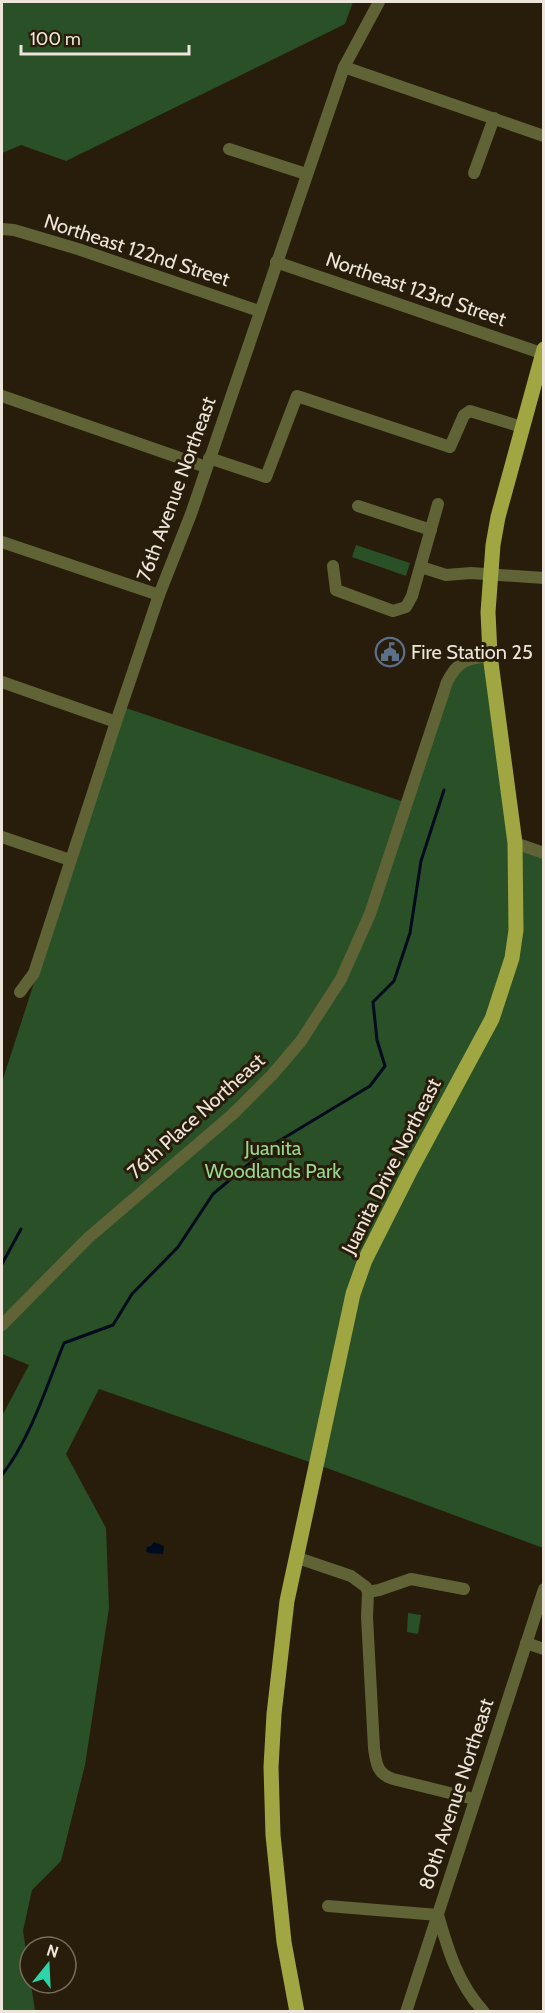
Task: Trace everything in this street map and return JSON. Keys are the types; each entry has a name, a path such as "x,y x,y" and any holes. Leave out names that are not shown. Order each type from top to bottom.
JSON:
{"main road":[{"name":"Juanita Drive Northeast","path":"297,2012 284,1942 273,1835 271,1767 282,1630 295,1557 350,1305 365,1260 492,1019 512,958 516,930 514,843 490,655 488,612 493,545 498,518 543,352"}],"street":[{"name":"76th Avenue Northeast","path":"20,992 34,973 159,596 191,514 344,67 379,2"},
{"path":"344,67 543,136"},
{"path":"474,173 494,118"},
{"path":"229,149 306,174"},
{"name":"Northeast 122nd Street","path":"2,228 78,249 259,311"},
{"name":"Northeast 123rd Street","path":"276,262 543,352"},
{"path":"2,396 208,463 266,477 297,396 450,447 465,415 470,411 522,427"},
{"path":"333,566 336,590 393,611 406,607 412,596 438,504"},
{"path":"358,506 431,530"},
{"path":"2,542 159,596"},
{"path":"421,567 446,575 543,578"},
{"name":"76th Place Northeast","path":"2,1325 88,1238 232,1113 272,1075 301,1041 340,979 370,914 454,668 466,660 490,655"},
{"path":"2,682 116,722"},
{"path":"2,837 70,860"},
{"path":"514,843 543,853"},
{"path":"295,1557 351,1576 368,1592 367,1617 377,1767 386,1777 474,1799"},
{"path":"368,1592 411,1579 464,1589"},
{"name":"80th Avenue Northeast","path":"406,2012 543,1589"},
{"path":"526,1643 543,1649"},
{"path":"328,1906 438,1915 457,1972 484,2012"}],"green space":[{"path":"2,2 353,2 345,24 66,161 21,145 2,153"},
{"path":"356,545 410,563 406,576 352,557"},
{"name":"Juanita Woodlands Park","path":"490,655 515,843 543,853 543,1548 324,1467 99,1389 66,1454 106,1528 109,1608 85,1765 61,1861 32,1890 24,1935 18,1935 18,1995 33,1995 35,2011 2,2012 2,1416 29,1365 2,1354 2,1082 123,707 407,803 454,667"},
{"path":"408,1613 421,1615 418,1634 407,1632"}],"water":[{"path":"154,1542 164,1546 163,1554 146,1551 147,1547"}],"waterway":[{"path":"2,1475 30,1428 64,1343 113,1325 132,1294 178,1247 213,1194 269,1147 370,1086 385,1066 377,1040 373,1002 394,981 410,933 421,861 444,790"},
{"path":"2,1264 21,1229"}],"place":[{"name":"Fire Station 25","path":"390,652"}]}
